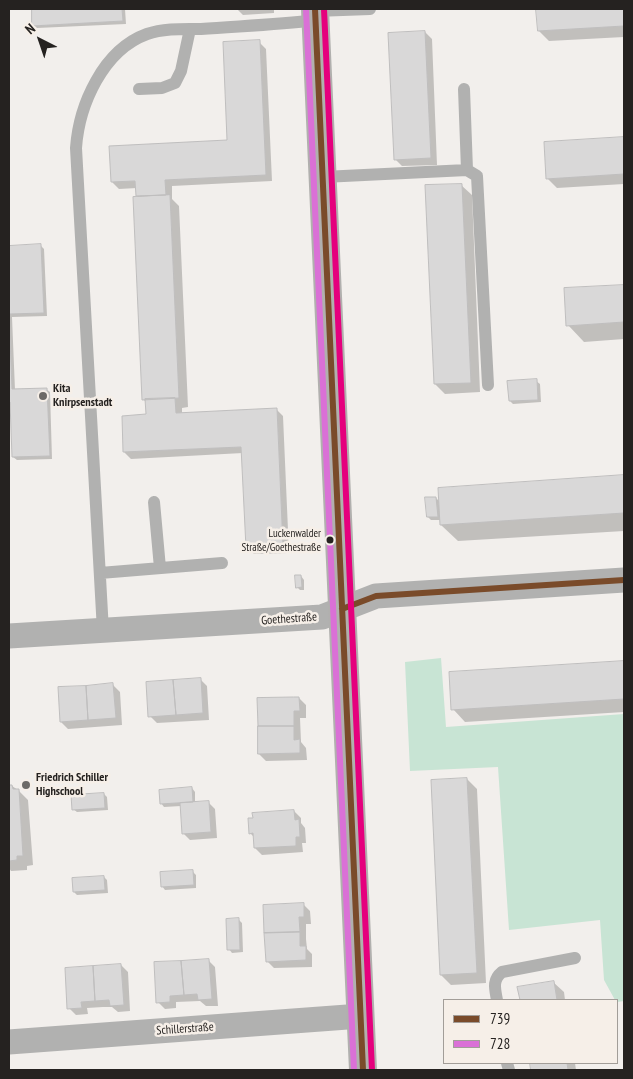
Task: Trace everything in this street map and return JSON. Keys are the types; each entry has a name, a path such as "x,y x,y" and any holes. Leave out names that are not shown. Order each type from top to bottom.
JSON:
{"main road":[{"path":"315,13 363,1070"}],"street":[{"name":"Goethestraße","path":"9,636 322,617 376,596 624,580"},
{"name":"Schillerstraße","path":"9,1042 361,1016"}],"lane":[{"path":"103,631 76,148 76,133 85,101 104,69 116,55 130,43 148,34 168,30 280,24 315,13 370,9"},
{"path":"139,89 162,88 175,83 181,70 190,29"},
{"path":"464,89 467,170"},
{"path":"323,177 467,170 474,173 478,180 488,385"},
{"path":"154,502 160,568"},
{"path":"100,573 222,563"},
{"path":"497,999 495,980 502,972 575,958"}],"green space":[{"path":"441,658 446,727 624,714 624,1001 618,1002 618,999 614,999 604,980 600,920 509,930 498,767 410,771 405,662"}],"building":[{"path":"32,9 122,9 123,21 32,26"},
{"path":"536,9 624,9 624,26 538,31"},
{"path":"425,31 431,158 394,160 388,33"},
{"path":"260,40 266,175 165,180 166,195 136,196 135,181 111,182 109,146 227,140 223,42"},
{"path":"624,137 624,174 546,179 544,142"},
{"path":"462,184 471,383 434,384 425,185"},
{"path":"170,195 179,398 142,400 133,197"},
{"path":"41,244 44,313 9,314 9,246"},
{"path":"624,285 624,322 566,326 564,288"},
{"path":"9,314 12,389 47,388 50,456 12,457 9,402"},
{"path":"537,379 538,400 509,401 507,381"},
{"path":"175,398 176,413 277,408 283,546 246,548 241,447 123,452 122,416 146,414 145,399"},
{"path":"624,475 624,513 440,525 438,488"},
{"path":"425,497 436,497 438,517 427,517"},
{"path":"295,575 301,575 302,587 296,588"},
{"path":"624,661 624,699 451,710 449,672"},
{"path":"201,678 203,713 176,715 173,680"},
{"path":"173,680 176,715 148,717 146,682"},
{"path":"113,683 116,718 88,720 86,686"},
{"path":"86,686 88,720 60,722 58,687"},
{"path":"299,697 300,711 294,711 294,726 258,726 257,698"},
{"path":"258,726 294,726 294,740 300,739 300,753 258,754"},
{"path":"467,778 477,973 440,975 431,780"},
{"path":"9,785 12,785 13,789 19,789 23,856 17,856 17,860 9,861"},
{"path":"192,787 193,802 160,804 159,790"},
{"path":"104,793 105,808 72,810 71,795"},
{"path":"209,801 211,832 182,834 180,803"},
{"path":"294,810 295,820 299,819 300,837 296,837 296,846 254,848 253,833 249,834 248,818 253,818 252,813"},
{"path":"193,870 194,885 161,887 160,872"},
{"path":"104,876 105,890 73,892 72,878"},
{"path":"304,903 304,917 299,917 300,932 264,933 263,905"},
{"path":"239,918 240,950 227,950 226,919"},
{"path":"300,932 300,946 306,946 306,960 266,962 264,933"},
{"path":"209,959 212,999 198,1000 197,994 184,995 181,961"},
{"path":"181,961 184,995 170,996 170,1002 156,1003 154,962"},
{"path":"121,964 124,1005 110,1006 109,1000 95,1001 93,966"},
{"path":"93,966 95,1001 81,1002 82,1008 67,1009 65,968"},
{"path":"554,981 557,999 520,999 517,987"},
{"path":"530,1064 567,1064 568,1070 531,1070"}],"transit line":[{"name":"728","path":"306,9 354,1070"},
{"name":"739","path":"315,9 363,1070"},
{"path":"324,9 372,1070"},
{"name":"739","path":"342,609 376,596 624,580"}],"place":[{"name":"Kita Knirpsenstadt","path":"43,396"},
{"name":"Luckenwalder Straße/Goethestraße","path":"330,540"},
{"name":"Friedrich Schiller Highschool","path":"26,785"}]}
